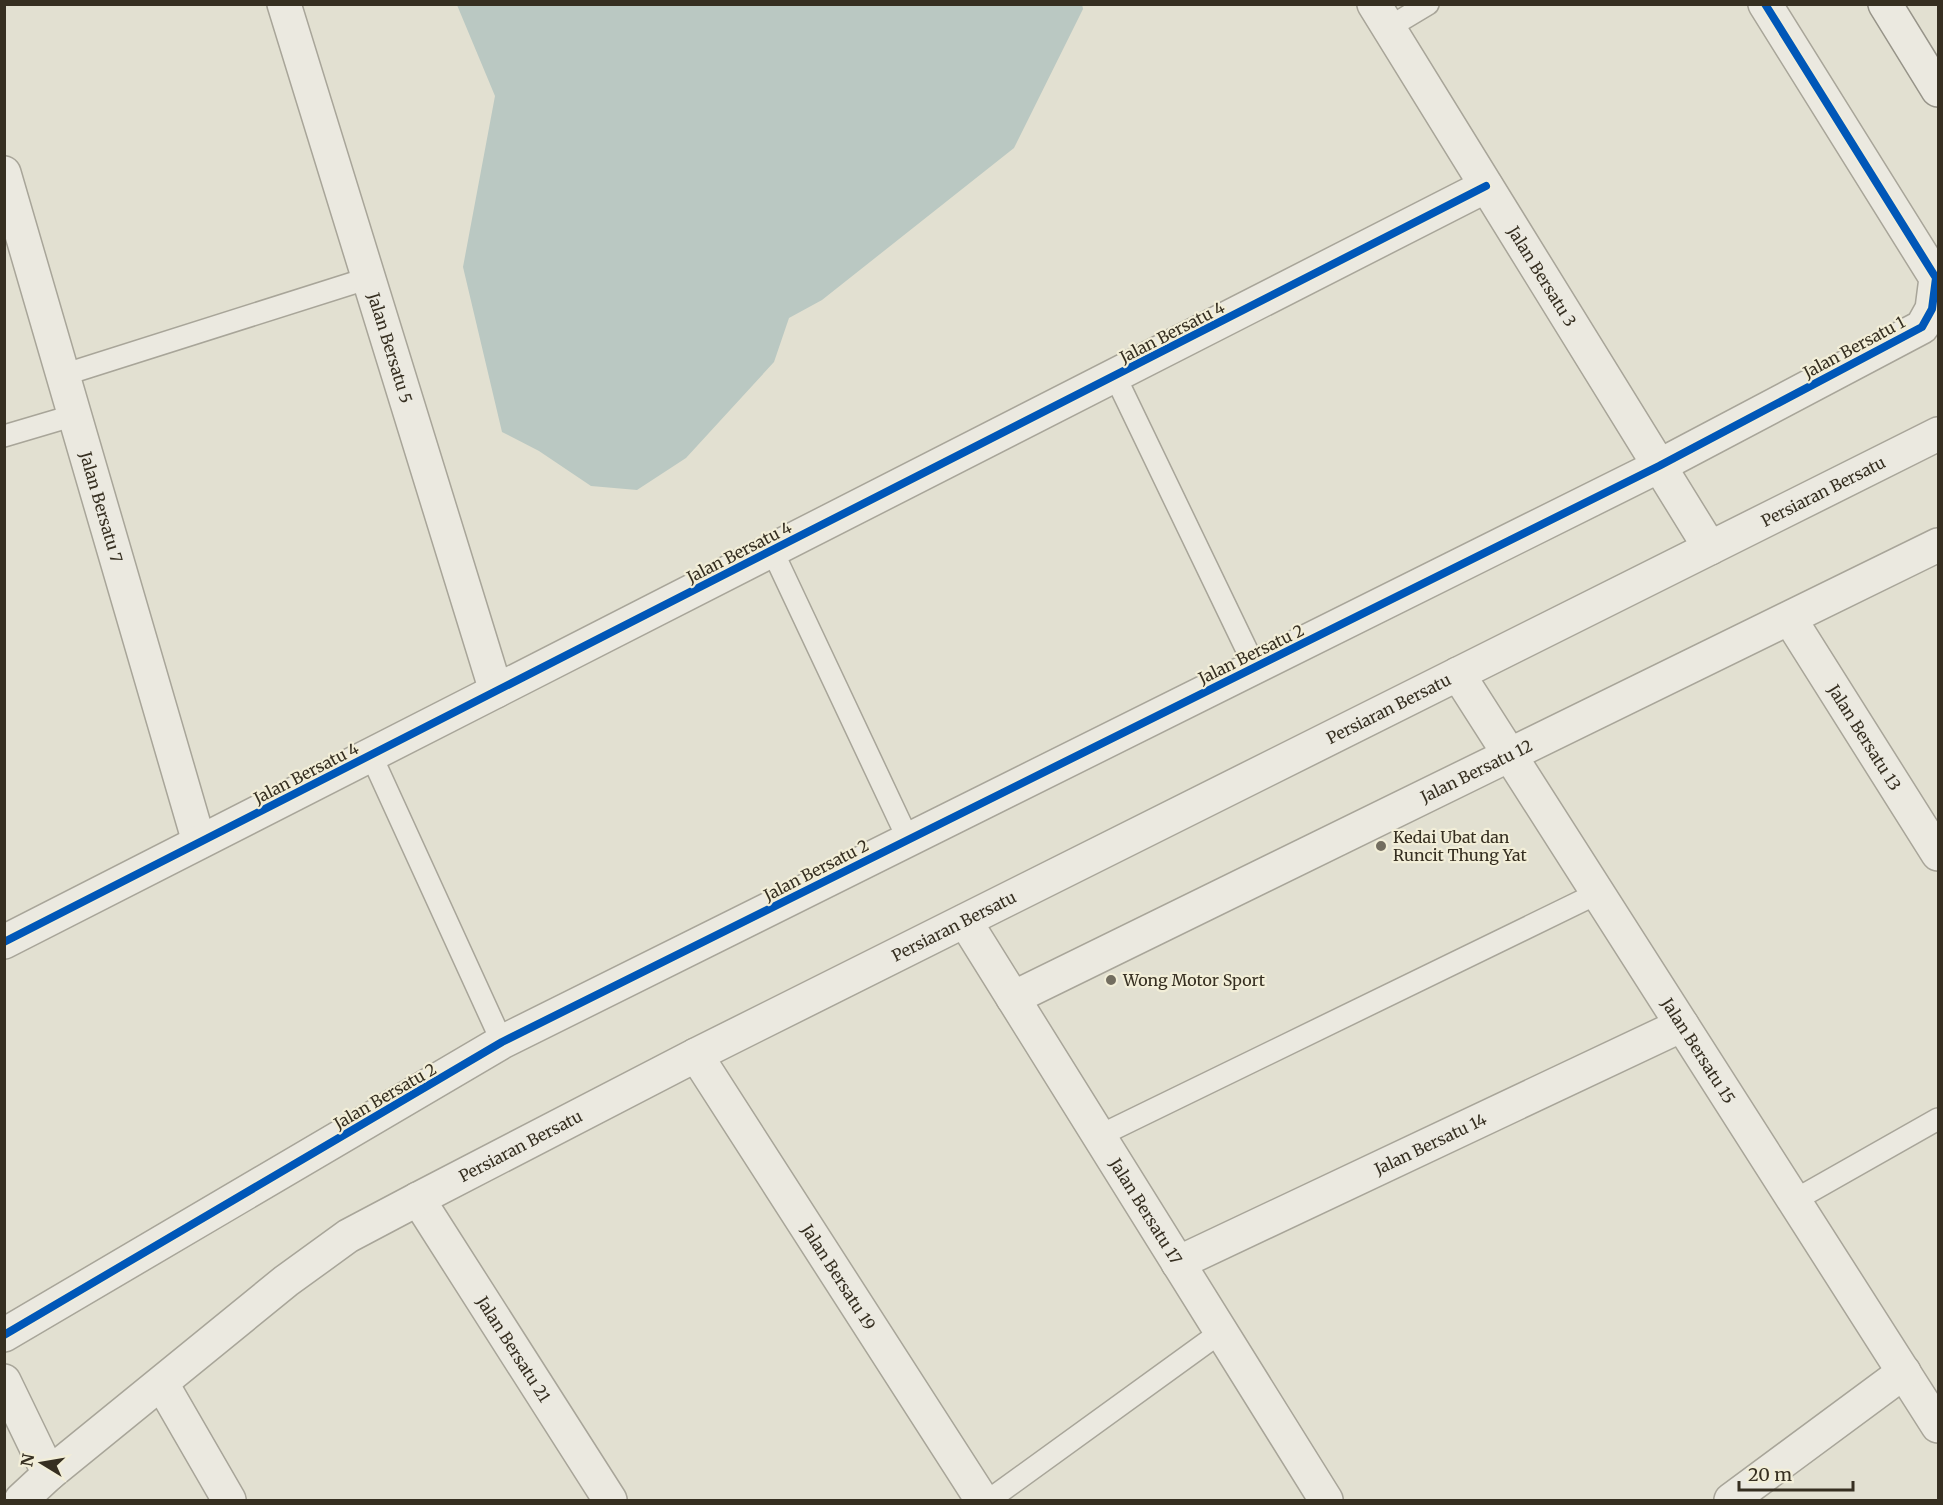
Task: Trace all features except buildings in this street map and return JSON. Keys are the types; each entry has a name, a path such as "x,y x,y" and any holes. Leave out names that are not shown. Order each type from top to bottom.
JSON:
{"street":[{"name":"Jalan Bersatu 5","path":"284,4 496,691"},
{"name":"Jalan Bersatu 1","path":"1659,466 1922,327 1932,309 1936,278 1765,4"},
{"path":"1885,4 1938,90"},
{"name":"Jalan Bersatu 3","path":"1381,16 1710,548"},
{"name":"Jalan Bersatu 7","path":"4,173 199,842"},
{"name":"Jalan Bersatu 4","path":"4,942 1486,186"},
{"name":"Persiaran Bersatu","path":"21,1500 49,1474 286,1281 348,1236 696,1055 1938,434"},
{"name":"Jalan Bersatu 2","path":"4,1335 502,1042 1659,466"},
{"name":"Jalan Bersatu 12","path":"1013,998 1938,545"},
{"name":"Jalan Bersatu 13","path":"1790,619 1938,854"},
{"name":"Jalan Bersatu 15","path":"1458,674 1938,1426"},
{"name":"Jalan Bersatu 17","path":"965,921 1326,1500"},
{"name":"Jalan Bersatu 14","path":"1178,1263 1682,1025"},
{"name":"Jalan Bersatu 19","path":"696,1055 981,1500"},
{"name":"Jalan Bersatu 21","path":"418,1199 610,1500"},
{"path":"1731,1500 1904,1372"},
{"path":"4,1381 49,1474"},
{"path":"162,1384 229,1500"}],"lane":[{"path":"1381,16 1428,4"},
{"path":"63,375 369,279"},
{"path":"1115,376 1255,667"},
{"path":"4,436 75,415"},
{"path":"772,550 908,839"},
{"path":"371,755 502,1042"},
{"path":"1099,1136 1598,893"},
{"path":"1795,1200 1938,1119"},
{"path":"989,1500 1221,1332"}],"shaded area":[{"path":"1082,4 1083,9 1014,148 822,300 789,318 774,362 686,458 637,490 591,486 539,451 502,432 463,267 495,96 457,5"}],"cycle path":[{"path":"4,1335 502,1042 1659,466 1922,327 1932,309 1936,278 1765,4"},
{"path":"4,942 1486,186"}],"place":[{"name":"Kedai Ubat dan Runcit Thung Yat","path":"1381,846"},
{"name":"Wong Motor Sport","path":"1111,980"}]}
